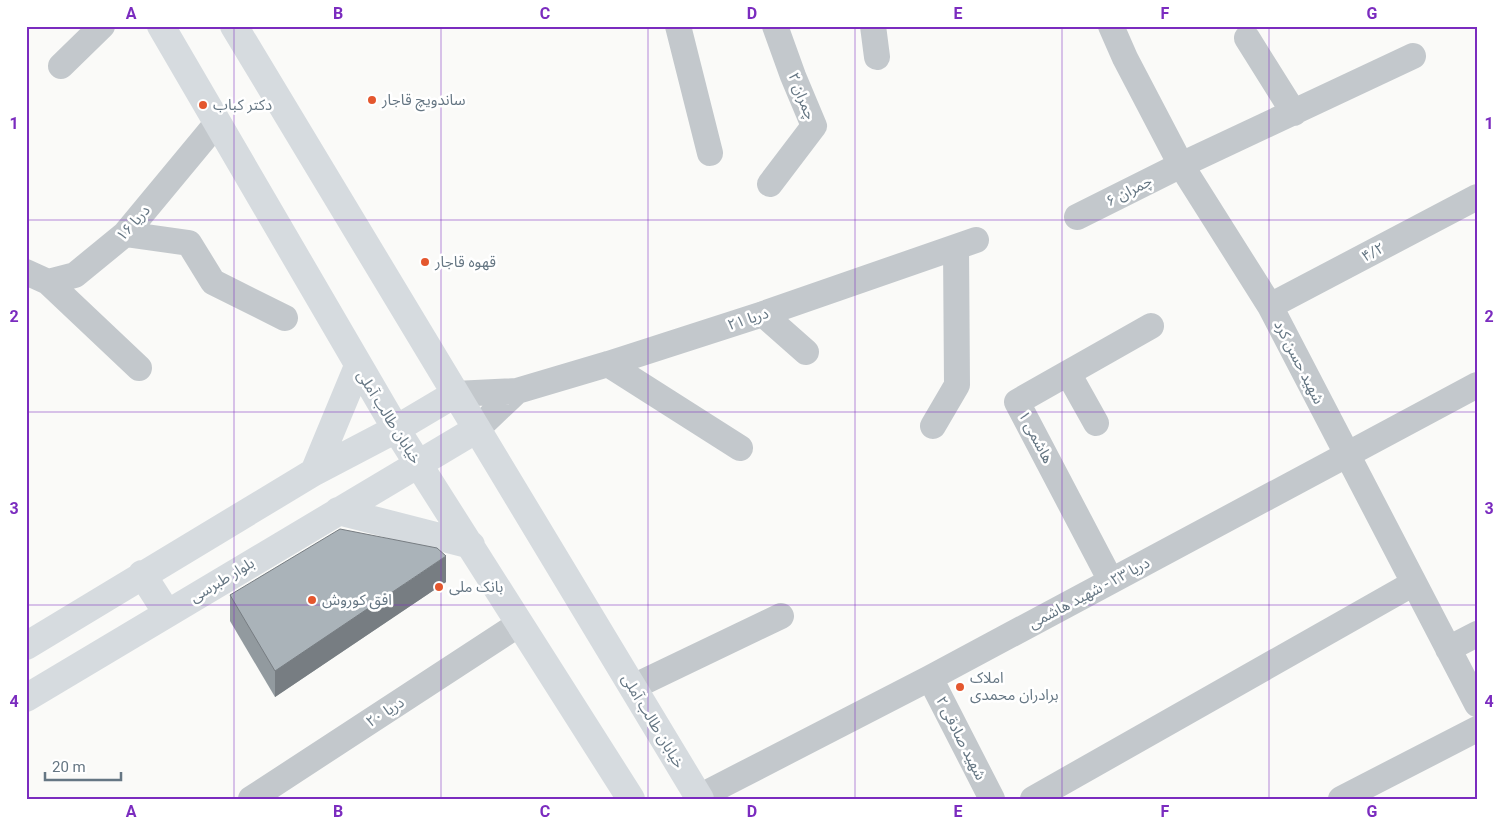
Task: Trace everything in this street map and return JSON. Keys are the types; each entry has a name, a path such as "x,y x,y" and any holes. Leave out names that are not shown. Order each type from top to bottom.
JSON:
{"main road":[{"name":"خیابان طالب آملی","path":"161,26 396,429 631,799"},
{"name":"خیابان طالب آملی","path":"234,26 699,798"},
{"path":"314,472 358,366"},
{"path":"26,646 142,574 314,472 396,429 455,394"},
{"name":"بلوار طبرسی","path":"26,698 477,429"},
{"path":"338,511 471,545"},
{"path":"142,574 167,613"}],"street":[{"path":"61,66 102,26"},
{"path":"678,26 710,153"},
{"name":"چمران ۲","path":"770,184 814,126 792,76 776,26"},
{"path":"873,26 877,57"},
{"name":"شهید حسن کرد","path":"1111,26 1125,58 1181,165 1270,306 1477,704"},
{"path":"1247,38 1294,113"},
{"name":"چمران ۶","path":"1077,217 1181,165 1413,56"},
{"name":"دریا ۱۶","path":"37,277 74,275 125,234 217,123"},
{"name":"۴/۲","path":"1270,306 1477,197"},
{"path":"125,234 189,243 213,282 285,318"},
{"name":"دریا ۲۱","path":"455,394 518,391 764,314 966,244 957,385 932,426"},
{"path":"37,277 139,368"},
{"path":"764,314 806,352"},
{"name":"هاشمی ۱","path":"1112,580 1017,402 1150,326"},
{"path":"608,364 740,448"},
{"path":"1068,373 1096,423"},
{"name":"دریا ۲۳ - شهید هاشمی","path":"699,798 930,678 1477,385"},
{"name":"دریا ۲۱","path":"477,429 518,391"},
{"path":"1033,799 1414,583"},
{"path":"633,687 781,616"},
{"name":"دریا ۲۰","path":"251,799 519,624"},
{"path":"1448,649 1477,634"},
{"name":"شهید صادقی ۲","path":"930,678 992,799"},
{"path":"1341,799 1477,730"}],"building":[{"path":"340,529 437,548 446,556 275,671 230,595"}],"place":[{"name":"ساندویچ قاجار","path":"372,100"},
{"name":"دكتر كباب","path":"203,105"},
{"name":"قهوه قاجار","path":"425,262"},
{"name":"بانک ملی","path":"439,587"},
{"name":"افق کوروش","path":"312,600"},
{"name":"املاک برادران محمدی","path":"960,687"}]}
